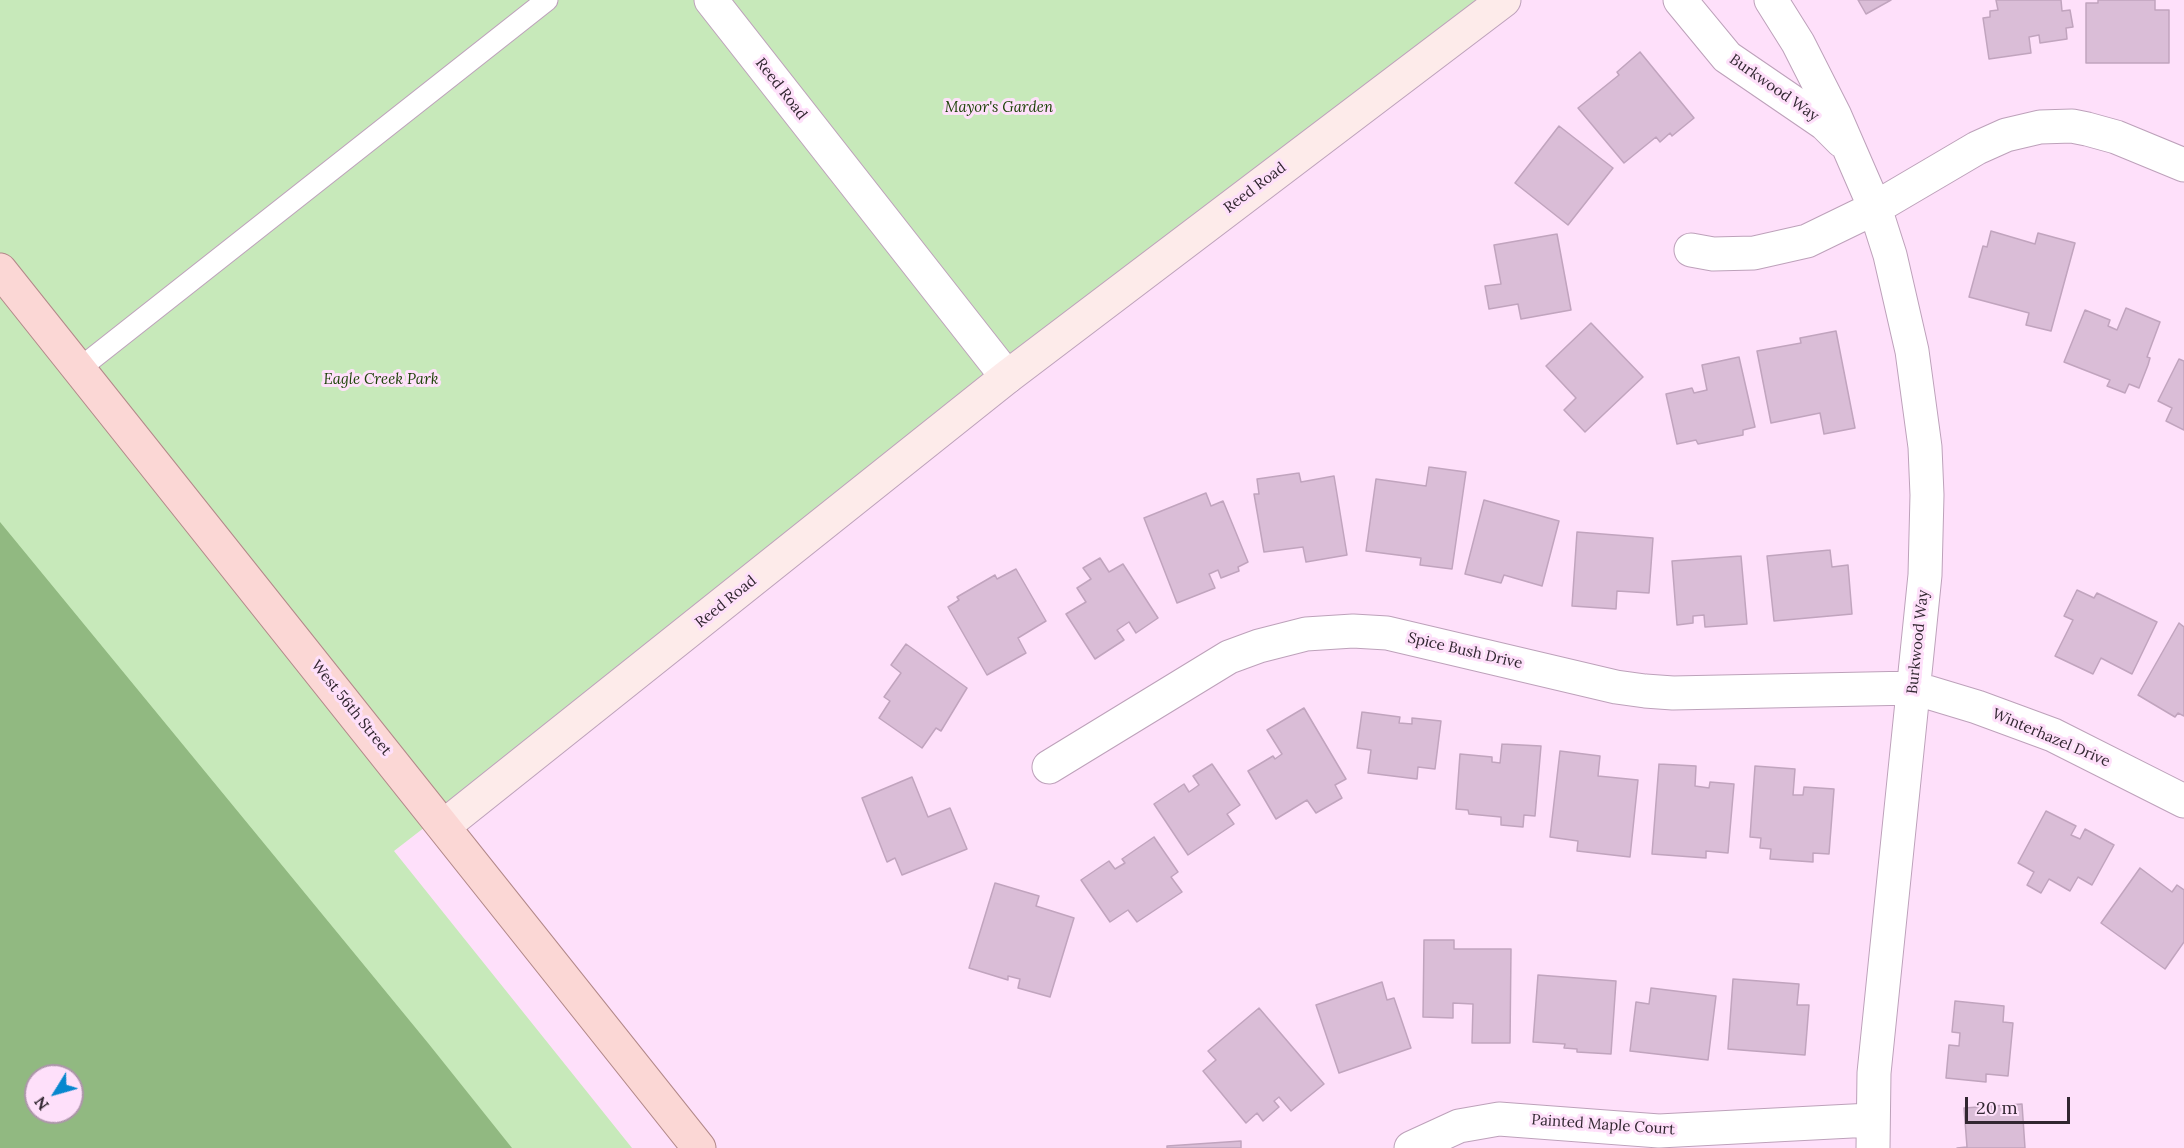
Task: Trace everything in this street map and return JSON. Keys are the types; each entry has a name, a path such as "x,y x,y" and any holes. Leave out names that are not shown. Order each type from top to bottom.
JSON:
{"main road":[{"name":"Reed Road","path":"444,826 1007,376 1504,0"},
{"name":"West 56th Street","path":"0,270 699,1148"}],"street":[{"name":"Reed Road","path":"711,0 1007,376"},
{"name":"Burkwood Way","path":"1680,0 1727,57 1825,124 1848,146"},
{"name":"Burkwood Way","path":"1771,0 1798,43 1875,208 1890,255 1912,351 1925,447 1927,543 1874,1073 1872,1134"},
{"path":"1691,250 1713,254 1769,251 1821,236 1875,208 1977,148 2006,135 2040,127 2072,126 2116,137 2184,165"},
{"name":"Spice Bush Drive","path":"1049,767 1222,661 1259,646 1306,634 1387,633 1616,687 1645,691 1673,693 1914,688"},
{"name":"Winterhazel Drive","path":"1914,688 1987,710 2053,735 2184,801"},
{"name":"Painted Maple Court","path":"1412,1148 1459,1126 1499,1119 1659,1131 1872,1134"}],"lane":[{"path":"79,369 547,0"}],"green space":[{"name":"Eagle Creek Park","path":"0,0 1493,0 394,851 632,1148 0,1148"},
{"path":"0,522 428,1043 512,1148 0,1148"}],"building":[{"path":"1858,0 1891,0 1866,14"},
{"path":"1996,0 2061,0 2062,11 2070,10 2073,27 2066,28 2067,39 2040,43 2039,35 2029,37 2031,53 1989,59 1983,18 1990,17 1990,11 1998,10"},
{"path":"2098,0 2155,0 2155,10 2169,10 2169,63 2086,63 2086,3 2098,3"},
{"path":"1640,52 1694,118 1672,136 1670,133 1660,142 1656,137 1624,163 1578,108 1619,75 1617,72"},
{"path":"1559,126 1613,168 1568,225 1515,183"},
{"path":"1991,231 2035,244 2038,233 2075,243 2051,331 2026,325 2029,313 1969,297 1983,246 1987,247"},
{"path":"1557,234 1571,310 1521,319 1518,304 1489,309 1485,286 1501,284 1494,245"},
{"path":"2126,308 2160,322 2139,388 2129,384 2125,393 2107,386 2110,380 2064,362 2085,310 2110,320 2108,326 2117,330"},
{"path":"1591,323 1643,377 1585,432 1564,410 1576,398 1546,366"},
{"path":"1836,331 1855,428 1824,434 1820,413 1771,423 1757,351 1801,343 1800,338"},
{"path":"1739,357 1755,427 1743,430 1743,435 1698,444 1696,440 1677,444 1666,394 1692,388 1694,393 1707,390 1702,365"},
{"path":"2179,359 2184,361 2184,430 2166,421 2172,408 2158,401"},
{"path":"1429,467 1466,472 1452,569 1420,565 1421,558 1366,551 1376,479 1426,486"},
{"path":"1299,473 1301,482 1334,476 1347,555 1306,562 1303,547 1264,552 1254,494 1259,494 1257,479"},
{"path":"1206,493 1211,506 1223,501 1248,562 1238,567 1239,571 1221,578 1218,570 1209,574 1215,588 1177,603 1144,518"},
{"path":"1484,500 1559,521 1542,586 1504,575 1501,583 1465,574"},
{"path":"1577,532 1653,538 1649,593 1617,591 1616,609 1572,606"},
{"path":"1830,550 1832,567 1848,565 1852,614 1774,621 1767,556"},
{"path":"1741,556 1747,624 1705,627 1704,615 1693,616 1693,623 1677,625 1672,561"},
{"path":"1100,558 1109,572 1123,564 1158,618 1136,633 1129,622 1117,630 1124,640 1095,659 1066,614 1086,602 1077,588 1091,579 1083,568"},
{"path":"1016,569 1046,621 1018,638 1026,653 987,675 948,607 959,600 957,597 995,575 997,579"},
{"path":"2077,590 2094,598 2097,593 2157,622 2132,674 2101,658 2093,674 2055,656 2073,620 2064,616"},
{"path":"2179,623 2184,627 2184,716 2178,713 2175,717 2138,695"},
{"path":"906,644 967,688 941,731 936,728 922,748 879,718 890,701 884,697 901,673 891,665"},
{"path":"1304,708 1346,779 1335,785 1342,798 1316,813 1307,800 1276,819 1248,771 1273,756 1275,759 1282,754 1267,730"},
{"path":"1362,712 1400,717 1399,723 1412,724 1412,718 1441,721 1435,769 1418,767 1417,779 1368,773 1371,750 1357,748"},
{"path":"1502,744 1541,746 1535,816 1524,815 1523,827 1501,825 1501,817 1469,814 1468,810 1456,809 1460,754 1492,757 1492,762 1500,763"},
{"path":"1560,751 1600,756 1598,776 1638,780 1630,857 1577,851 1578,841 1550,837"},
{"path":"1212,764 1240,805 1227,814 1234,824 1188,855 1154,804 1184,784 1189,792 1199,785 1193,776"},
{"path":"1659,764 1696,766 1695,786 1709,788 1710,782 1734,784 1728,853 1706,851 1706,858 1652,854"},
{"path":"1755,766 1795,769 1793,795 1803,795 1804,787 1834,789 1829,854 1813,853 1813,862 1770,859 1771,849 1760,848 1761,838 1750,837"},
{"path":"912,777 928,817 950,808 967,849 902,875 895,858 887,862 862,798"},
{"path":"2046,811 2076,826 2071,835 2080,839 2085,829 2114,845 2092,885 2078,877 2070,891 2049,879 2041,893 2027,885 2034,872 2018,863"},
{"path":"1154,837 1178,872 1171,877 1182,892 1137,922 1128,910 1110,922 1081,880 1109,861 1115,869 1125,863 1122,859"},
{"path":"2140,868 2172,892 2177,885 2184,890 2184,942 2165,969 2101,923"},
{"path":"995,883 1039,896 1036,906 1074,918 1050,997 1018,988 1020,979 1008,976 1008,980 969,968"},
{"path":"1424,940 1454,940 1454,949 1511,949 1510,1043 1472,1043 1473,1004 1453,1003 1453,1018 1423,1017"},
{"path":"1538,975 1616,981 1611,1054 1577,1052 1577,1049 1564,1048 1565,1044 1533,1042"},
{"path":"1733,979 1799,984 1797,1005 1809,1005 1805,1055 1728,1049"},
{"path":"1382,982 1387,1000 1394,998 1411,1048 1339,1073 1316,1005"},
{"path":"1651,988 1716,996 1708,1060 1630,1051 1636,1002 1649,1004"},
{"path":"1955,1001 2004,1006 2003,1022 2013,1023 2008,1076 1986,1074 1986,1082 1946,1078 1949,1045 1959,1046 1960,1033 1952,1032"},
{"path":"1259,1008 1324,1084 1291,1111 1279,1097 1274,1101 1279,1107 1263,1121 1257,1113 1246,1123 1203,1071 1216,1060 1208,1051"},
{"path":"2022,1104 2025,1148 1957,1148 1967,1147 1964,1108"},
{"path":"1241,1141 1241,1148 1167,1148 1167,1146"}],"park label":[{"name":"Mayor's Garden","path":"999,108"}]}
